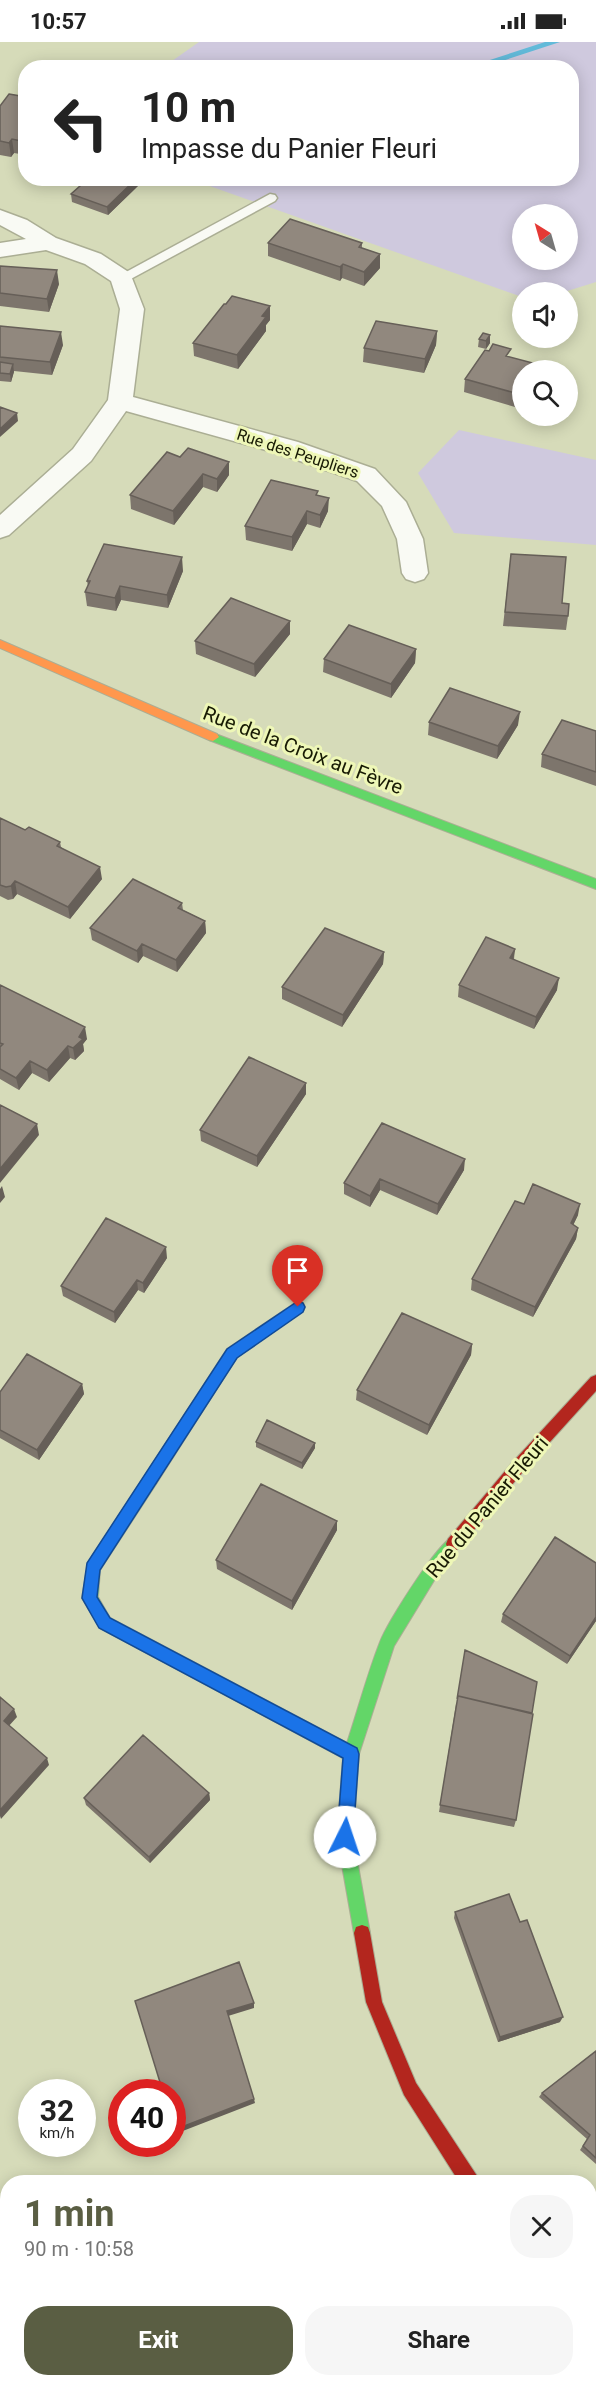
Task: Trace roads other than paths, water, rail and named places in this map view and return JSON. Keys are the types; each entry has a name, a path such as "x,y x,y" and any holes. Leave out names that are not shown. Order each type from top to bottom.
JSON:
{"street":[{"path":"0,217 19,225 48,243 93,259 122,278 132,309 120,401 82,455 0,529"},
{"path":"0,250 48,243"},
{"name":"Rue des Peupliers","path":"120,401 312,455 366,475 393,502 410,539 415,573"},
{"name":"Rue de la Croix au Fèvre","path":"0,644 222,741 596,884"},
{"path":"298,1307 232,1353 93,1568 90,1598 105,1623 351,1754"},
{"name":"Rue du Panier Fleuri","path":"466,2175 410,2089 374,2002 345,1837 351,1754 387,1642 435,1564 516,1469 596,1381"}],"lane":[{"path":"122,278 270,198"}],"waterway":[{"path":"495,60 555,42"}]}
